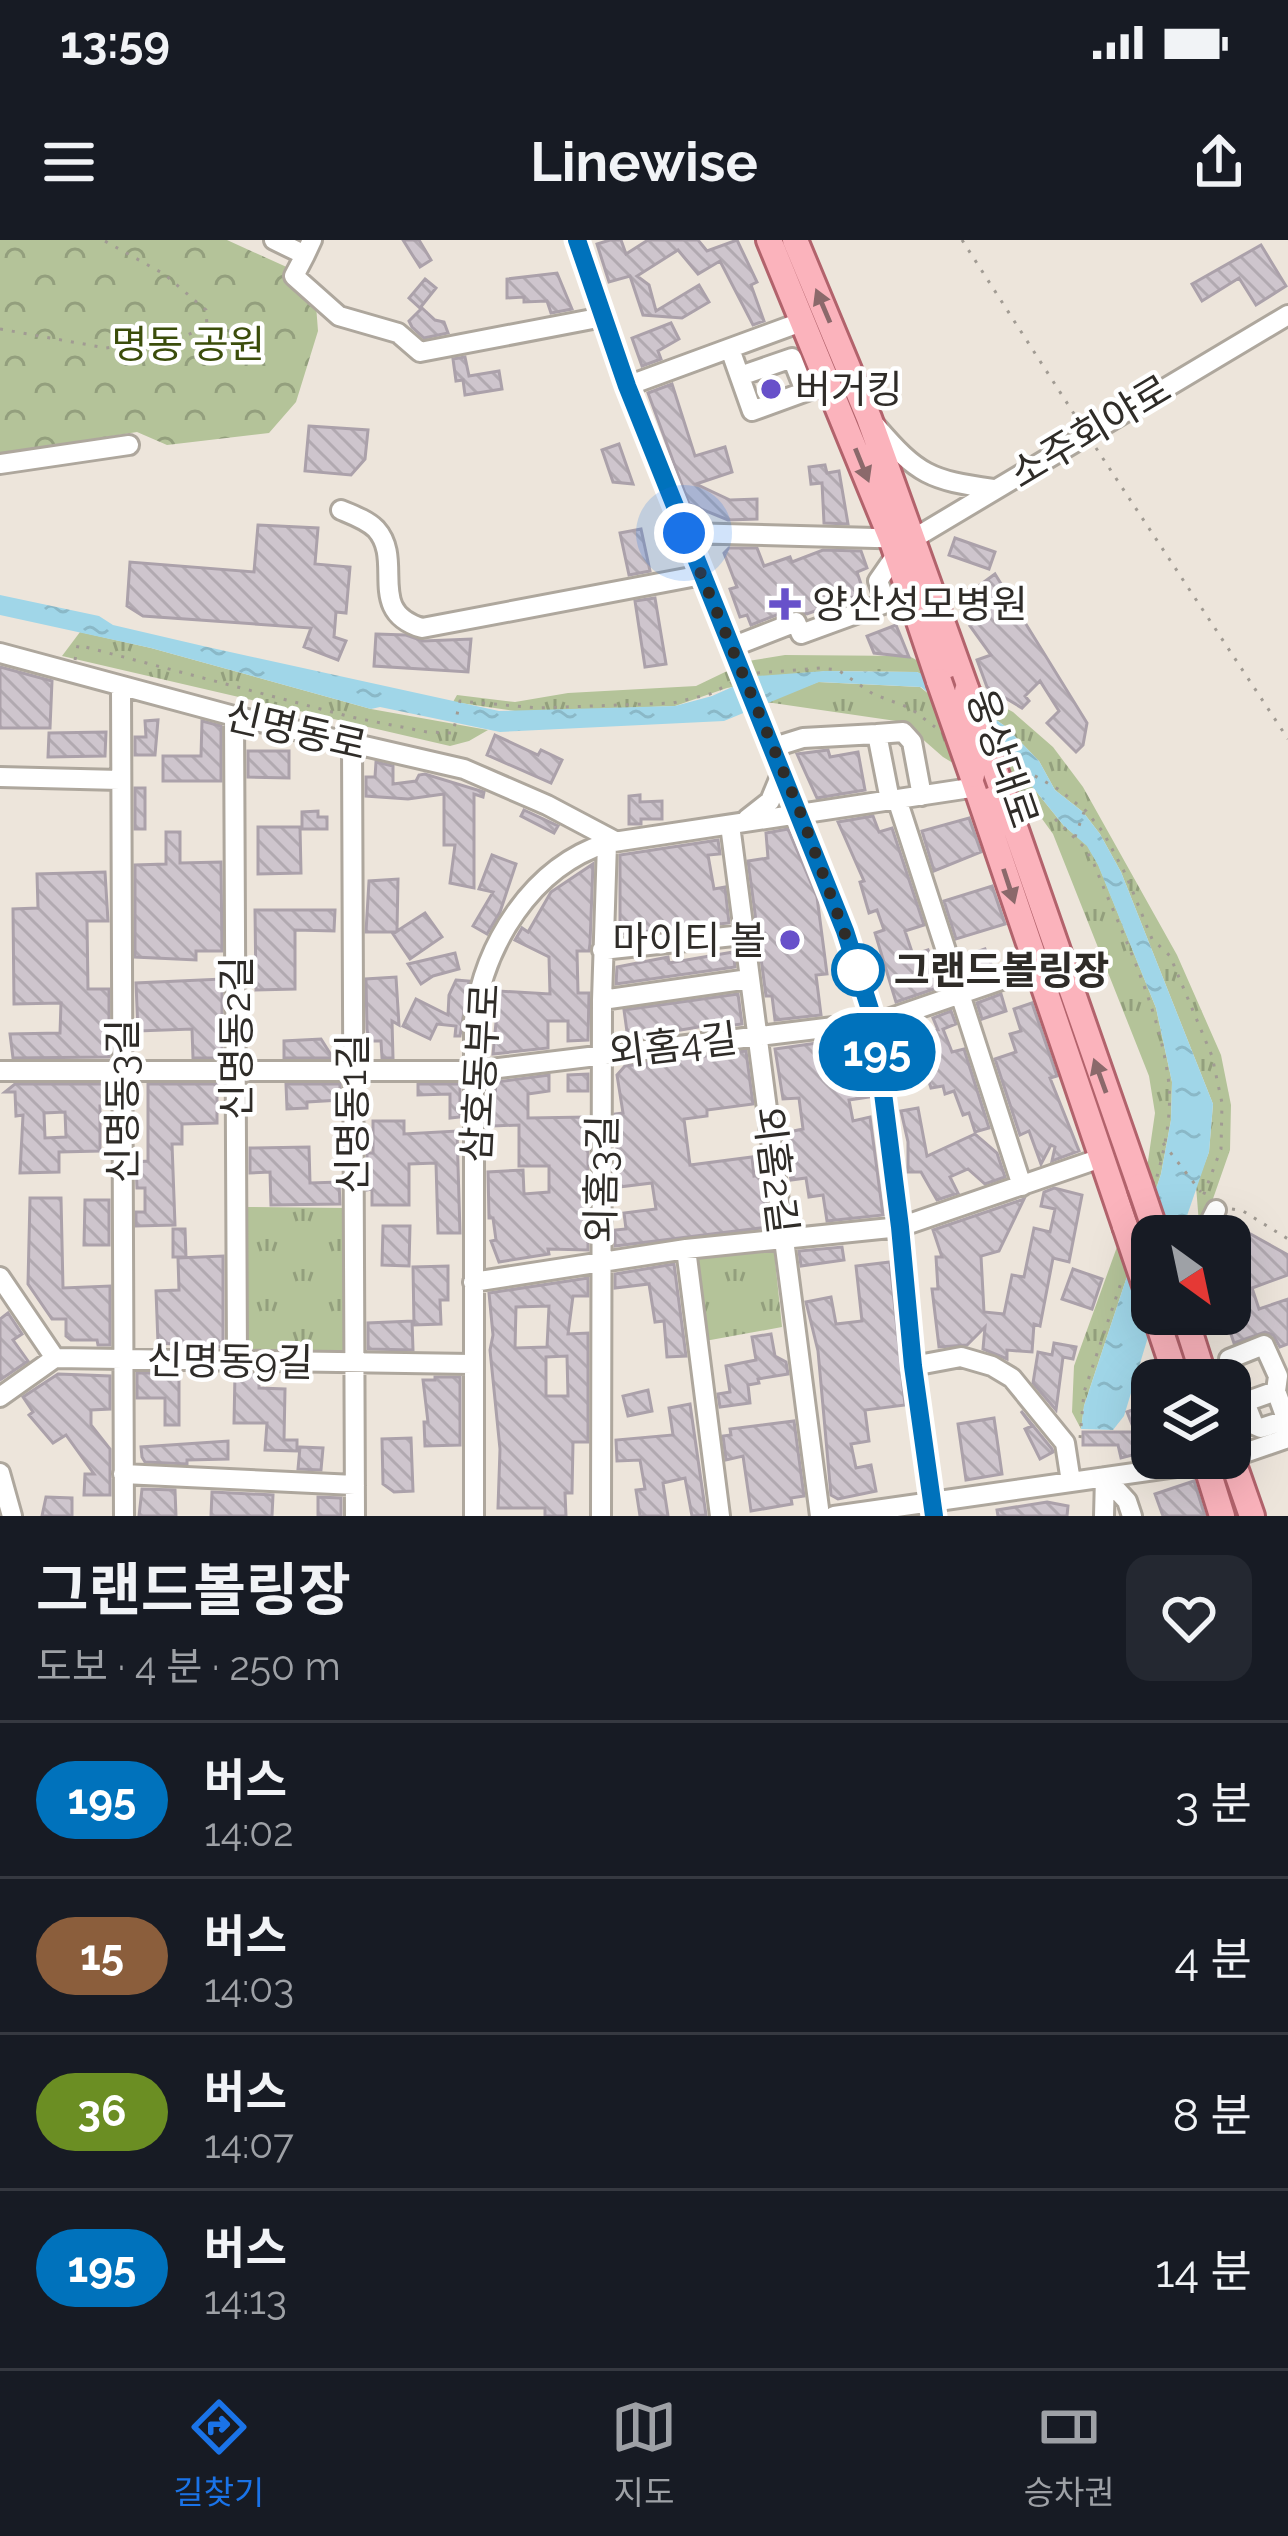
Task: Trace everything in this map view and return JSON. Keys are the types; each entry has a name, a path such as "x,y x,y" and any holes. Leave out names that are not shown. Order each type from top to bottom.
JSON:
{"main road":[{"name":"웅상대로","path":"769,240 804,321 817,387 900,544 967,691 1036,968 1131,1243"},
{"name":"웅상대로","path":"795,240 868,418 939,681 991,778 1149,1215"},
{"path":"1222,1479 1222,1516"},
{"path":"1233,1479 1252,1516"}],"street":[{"path":"274,240 309,248 294,276 339,316 398,333 420,352 603,316"},
{"path":"577,240 684,533 801,814 874,1022 933,1509"},
{"name":"소주회야로","path":"900,544 1288,315"},
{"path":"627,386 804,321"},
{"path":"730,349 752,411 817,387 792,358 740,376"},
{"path":"868,418 925,474 940,481 993,489"},
{"path":"0,464 129,445"},
{"path":"341,510 377,531 386,553 392,607 406,622 422,628 702,575"},
{"path":"684,533 900,544 878,581 886,603 801,634 796,622 735,653"},
{"name":"신명동로","path":"0,653 234,716 464,770 585,825 611,842"},
{"name":"신명동3길","path":"122,687 124,1516"},
{"name":"신명동2길","path":"234,716 237,1360"},
{"path":"770,744 903,732 912,742 922,796"},
{"path":"877,734 894,800 1022,1186"},
{"name":"신명동1길","path":"352,743 355,1516"},
{"path":"734,824 770,801 782,772"},
{"path":"0,777 121,780"},
{"name":"삼호동부로","path":"474,1516 473,1071 478,993 495,944 539,886 588,850 611,842 922,796 991,778"},
{"name":"외홈2길","path":"734,824 743,935 820,1516"},
{"path":"585,825 588,850"},
{"name":"외홈3길","path":"601,1516 602,950 611,842"},
{"path":"602,950 743,935"},
{"name":"외홈4길","path":"0,1071 473,1071 874,1022 1036,968"},
{"path":"602,1000 749,979"},
{"path":"473,1282 686,1249 900,1227 1100,1158"},
{"path":"1213,1215 1216,1210"},
{"path":"686,1249 720,1516"},
{"path":"0,1276 55,1358 0,1397"},
{"path":"1229,1359 1264,1345 1278,1376 1276,1391 1287,1428"},
{"name":"신명동9길","path":"55,1358 472,1364"},
{"path":"913,1366 961,1358 992,1366 1012,1378 1065,1444 1071,1483"},
{"path":"1251,1398 1276,1391"},
{"path":"1251,1419 1262,1428 1287,1428"},
{"path":"1251,1445 1287,1428"},
{"path":"0,1473 12,1516"},
{"path":"123,1474 355,1485"},
{"path":"834,1516 933,1509 1131,1474"},
{"path":"1104,1516 1105,1478"},
{"path":"1105,1478 1127,1501 1132,1516"}],"path":[{"path":"0,329 106,348 179,339 207,326 206,310 164,274 103,240"},
{"path":"962,240 1288,739"},
{"path":"73,673 78,645 351,717 453,733 460,701 538,709 673,703 710,694 757,673 821,668 844,672 859,684"},
{"path":"991,778 1053,786 1084,812 1103,832 1152,939 1170,956 1212,1056 1222,1103 1221,1149 1202,1193 1203,1215"},
{"path":"1075,837 1084,812"},
{"path":"1165,1145 1202,1193"},
{"path":"1216,1210 1243,1211 1288,1239"}],"green space":[{"name":"명동 공원","path":"0,240 227,240 291,269 316,305 318,331 296,402 269,433 167,445 137,432 0,454"},
{"path":"80,632 371,709 488,730 450,746 62,656"},
{"path":"785,655 909,656 1013,712 1053,747 1083,787 1177,955 1221,1055 1231,1105 1230,1150 1207,1215 1198,1215 1196,1186 1209,1152 1213,1104 1121,872 1100,834 1083,812 1055,790 1039,761 1005,726 962,696 917,672 825,671 727,688 675,706 522,712 453,702 457,695 515,702 568,693 696,686 748,661"},
{"path":"818,682 920,687 1010,759 1064,826 1087,845 1098,864 1156,1008 1172,1082 1171,1120 1147,1215 1131,1215 1131,1264 1084,1406 1081,1429 1072,1412 1074,1366 1148,1161 1155,1113 1149,1076 1053,834 1040,816 943,757 903,722 766,702"},
{"path":"246,1207 348,1208 347,1357 245,1357"},
{"path":"770,1244 782,1327 705,1341 692,1269 699,1255"}],"water":[{"path":"0,595 99,616 113,625 203,646 499,711 675,706 757,676 825,671 917,672 942,683 1005,726 1039,761 1055,790 1083,812 1100,834 1121,872 1213,1104 1209,1152 1187,1215 1147,1215 1171,1120 1172,1082 1156,1008 1098,865 1087,846 1064,826 1010,759 921,687 819,682 724,721 500,732 371,709 151,648 0,615"},
{"path":"1131,1264 1131,1335 1149,1335 1141,1359 1131,1359 1131,1393 1124,1416 1113,1430 1081,1429 1084,1406"}],"building":[{"path":"403,240 419,240 431,260 420,267"},
{"path":"621,240 626,254 648,240 698,240 707,251 737,240 757,282 751,285 764,321 753,325 720,261 698,274 678,250 637,276 649,285 656,311 699,285 709,302 682,318 643,315 630,276 609,282 597,244"},
{"path":"1261,245 1286,286 1256,305 1239,278 1202,301 1192,284"},
{"path":"557,273 572,309 551,313 547,301 507,298 507,279"},
{"path":"425,279 436,288 420,308 409,298"},
{"path":"422,308 444,322 448,333 424,338 412,327 409,321"},
{"path":"671,323 679,339 658,351 661,359 642,366 632,338"},
{"path":"465,357 469,376 499,371 502,389 465,395 463,380 456,381 453,359"},
{"path":"672,384 695,456 725,447 732,472 696,484 730,500 757,499 757,519 728,520 689,504 648,393"},
{"path":"309,426 368,430 365,459 351,475 305,471"},
{"path":"619,444 633,484 613,482 602,450"},
{"path":"825,465 827,473 839,471 848,524 824,523 822,483 811,484 809,467"},
{"path":"258,525 318,528 315,564 350,567 346,613 336,612 334,637 346,641 338,660 304,647 311,628 143,616 127,606 130,562 254,572"},
{"path":"641,529 650,571 629,575 620,533"},
{"path":"955,538 995,552 989,569 949,555"},
{"name":"양산성모병원","path":"729,548 757,548 764,566 823,550 861,551 867,568 857,572 864,593 807,614 792,609 751,625 747,615 740,617 730,589 737,587 724,553"},
{"path":"995,574 1087,723 1083,745 1076,752 1047,723 1059,711 1040,681 1025,696 1029,701 1022,708 987,687 977,660 991,655 970,626 975,622 956,602"},
{"path":"655,598 666,664 645,667 635,601"},
{"path":"896,625 909,657 874,653 867,636"},
{"path":"376,634 423,641 471,639 468,672 374,666"},
{"path":"0,667 52,681 50,728 0,728"},
{"path":"158,720 155,755 135,755 135,737 146,737 145,721"},
{"path":"202,721 221,726 221,781 163,781 163,756 201,756"},
{"path":"106,732 105,756 48,757 49,733"},
{"path":"495,735 538,755 541,750 562,760 551,783 487,755"},
{"path":"828,750 830,757 858,752 865,790 817,798 797,754"},
{"path":"248,751 289,751 289,778 248,777"},
{"path":"376,762 393,766 393,784 416,781 425,774 484,792 483,797 474,794 474,888 450,883 455,845 444,845 444,794 408,799 366,796 366,777 375,777"},
{"path":"135,788 145,788 145,829 135,829"},
{"path":"640,795 640,802 662,801 662,819 629,824 629,796"},
{"path":"524,810 558,826 554,833 521,816"},
{"path":"318,811 318,817 327,817 327,829 302,829 302,812"},
{"path":"873,816 879,832 892,828 924,925 905,931 913,955 928,950 940,987 896,1002 875,933 884,930 877,910 869,913 860,882 864,881 838,822"},
{"path":"969,818 981,852 934,871 922,831"},
{"path":"258,827 300,827 301,873 258,874"},
{"name":"마이티 볼","path":"788,829 817,897 827,974 816,975 821,1015 775,1020 772,996 766,996 748,861 768,858 766,833"},
{"path":"166,832 180,832 180,863 221,862 222,951 196,951 196,960 135,957 135,865 166,864"},
{"path":"718,840 720,854 708,855 714,889 725,887 729,923 620,934 620,855"},
{"path":"492,855 516,864 487,934 473,926 493,892 479,889"},
{"path":"593,864 589,951 577,951 578,993 589,993 588,1040 568,1041 568,1021 548,1021 548,1048 493,1054 499,991 550,994 549,957 515,940 522,928 528,932 551,892"},
{"path":"105,872 108,921 87,921 88,989 109,989 109,1057 13,1058 10,1034 60,1033 61,1003 14,1004 13,909 38,908 37,874"},
{"path":"398,879 397,931 425,913 442,937 410,959 396,932 366,932 369,881"},
{"path":"992,886 1005,924 956,939 944,901"},
{"path":"255,910 335,910 334,931 295,930 295,989 256,990"},
{"path":"985,949 993,969 969,977 962,957"},
{"path":"733,952 735,967 616,984 617,967"},
{"path":"455,953 459,969 421,984 408,964"},
{"path":"396,977 399,1025 392,1021 393,1058 382,1058 381,1041 369,1041 366,979"},
{"path":"222,979 222,1058 193,1058 192,1029 138,1031 136,983"},
{"path":"456,980 469,981 460,1036 455,1036 456,1026 437,1024 430,1039 403,1026 416,999 448,1015"},
{"path":"738,994 742,1024 628,1039 624,1010"},
{"path":"1001,994 1006,1011 982,1019 977,1003"},
{"path":"1032,1003 1057,1076 1050,1078 1079,1151 1052,1161 1055,1147 1051,1145 1041,1164 1029,1131 1020,1135 995,1059 1016,1052 1010,1034 1021,1031 1014,1009"},
{"path":"951,1011 956,1024 943,1029 952,1052 964,1049 989,1128 975,1132 954,1091 945,1094 943,1086 931,1088 922,1060 903,1064 897,1038 938,1030 933,1018"},
{"path":"859,1037 869,1097 849,1100 853,1121 870,1117 883,1215 827,1221 823,1195 809,1197 806,1178 791,1180 784,1133 803,1129 799,1098 783,1099 775,1049"},
{"path":"321,1039 333,1058 284,1058 284,1041"},
{"path":"746,1051 753,1104 707,1110 707,1116 684,1119 690,1165 752,1157 754,1176 762,1175 769,1227 615,1246 615,1230 626,1229 624,1213 656,1209 652,1183 619,1187 615,1114 623,1113 617,1075 625,1066"},
{"path":"588,1074 588,1091 568,1091 568,1075"},
{"path":"549,1075 549,1091 528,1094 528,1118 588,1117 588,1250 548,1249 549,1254 499,1262 491,1241 496,1240 493,1218 489,1218 488,1172 523,1170 524,1194 549,1192 549,1166 519,1166 519,1125 493,1126 496,1082"},
{"path":"15,1084 109,1084 109,1106 100,1106 100,1151 59,1152 59,1172 20,1173 23,1115 16,1116 15,1092 5,1092","holes":["65,1112 66,1137 45,1138 44,1113"]},
{"path":"148,1084 217,1084 217,1123 182,1124 182,1144 172,1144 175,1225 136,1226 136,1212 145,1212 145,1188 137,1188 136,1162 148,1161"},
{"path":"286,1084 340,1084 340,1100 287,1109"},
{"path":"418,1084 460,1084 460,1117 450,1118 450,1094 418,1095"},
{"path":"918,1108 927,1156 975,1134 997,1153 1005,1177 985,1184 968,1169 950,1177 958,1193 937,1200 921,1172 908,1172 901,1111"},
{"path":"373,1121 404,1121 404,1134 457,1131 460,1233 438,1233 436,1163 409,1164 409,1205 372,1205 367,1153 373,1153"},
{"path":"309,1147 310,1183 339,1182 340,1204 271,1205 270,1172 250,1173 250,1148"},
{"path":"1054,1188 1082,1195 1069,1262 1053,1258 1040,1326 1034,1324 1032,1352 1007,1350 1007,1359 983,1349 985,1327 967,1345 939,1347 932,1289 938,1289 936,1257 942,1257 933,1230 1024,1199 999,1251 981,1256 984,1312 1004,1314 1012,1275 1024,1277 1034,1228 1050,1232 1055,1209 1041,1206 1044,1192"},
{"path":"30,1198 61,1198 63,1288 110,1286 110,1345 71,1340 66,1336 66,1319 52,1319 28,1284"},
{"path":"85,1200 109,1200 109,1245 84,1245"},
{"path":"383,1226 410,1226 409,1266 382,1265"},
{"path":"173,1229 185,1229 186,1257 173,1257"},
{"path":"1251,1234 1288,1255 1288,1275 1252,1288 1259,1309 1288,1299 1288,1344 1280,1347 1265,1332 1234,1343 1231,1335 1251,1335"},
{"path":"842,1247 844,1260 801,1266 799,1251"},
{"path":"223,1256 223,1347 158,1343 156,1291 179,1290 178,1258"},
{"path":"890,1262 905,1405 865,1410 869,1441 851,1444 856,1468 871,1465 876,1491 838,1499 831,1495 818,1351 806,1302 831,1297 836,1324 862,1321 856,1266"},
{"path":"674,1264 686,1356 667,1357 664,1321 655,1322 649,1284 615,1288 615,1274"},
{"path":"448,1266 448,1300 440,1300 441,1324 414,1325 413,1267"},
{"path":"1073,1269 1102,1279 1092,1309 1062,1299"},
{"path":"588,1278 588,1296 573,1296 568,1334 588,1333 588,1442 573,1442 572,1493 565,1493 566,1516 545,1516 545,1508 498,1508 500,1449 489,1293","holes":["549,1306 547,1347 515,1348 516,1307","567,1356 568,1396 546,1396 546,1357"]},
{"path":"8,1313 22,1334 13,1340 28,1361 0,1380 0,1319"},
{"path":"412,1321 413,1350 368,1349 368,1323"},
{"path":"771,1334 775,1356 786,1362 788,1374 748,1385 750,1403 720,1407 718,1394 730,1392 726,1366 756,1360 752,1337"},
{"path":"1054,1343 1076,1347 1073,1359 1063,1357 1056,1410 1033,1383 1038,1352 1052,1355"},
{"path":"137,1373 179,1373 179,1425 165,1425 165,1398 137,1398"},
{"path":"58,1374 110,1376 110,1409 91,1410 91,1425 110,1449 110,1495 84,1495 85,1474 94,1474 66,1435 53,1443 29,1415 33,1412 23,1397"},
{"path":"235,1374 259,1374 259,1388 285,1389 284,1440 297,1440 297,1451 265,1450 267,1423 234,1423"},
{"path":"460,1377 460,1445 425,1446 424,1422 428,1422 423,1380"},
{"path":"648,1390 652,1411 628,1416 623,1396"},
{"path":"690,1404 706,1515 692,1516 685,1478 663,1483 668,1516 640,1516 636,1490 645,1489 640,1460 617,1461 616,1440 673,1435 669,1408"},
{"path":"1021,1411 1053,1452 1040,1459 1025,1429 1032,1426"},
{"path":"994,1418 1002,1474 966,1480 958,1424"},
{"path":"794,1421 804,1496 791,1498 792,1504 751,1511 743,1456 726,1460 723,1436 731,1435 730,1429"},
{"path":"1083,1432 1131,1432 1131,1455 1121,1458 1118,1445 1083,1445"},
{"path":"411,1438 413,1491 394,1492 383,1484 382,1439"},
{"path":"228,1441 228,1459 187,1460 187,1464 145,1462 142,1457 141,1447"},
{"path":"300,1447 323,1448 321,1470 298,1469"},
{"path":"1194,1481 1205,1516 1163,1516 1155,1494"},
{"path":"142,1489 175,1490 176,1516 139,1516"},
{"path":"212,1492 273,1495 272,1516 211,1516"},
{"path":"46,1497 72,1498 72,1516 42,1516"},
{"path":"318,1497 341,1498 341,1516 318,1516"},
{"path":"1047,1502 1068,1506 1067,1516 998,1516 997,1510"}],"bus line":[{"name":"195","path":"577,240 684,533 801,814 874,1022 934,1516"}],"place":[{"name":"버거킹","path":"771,389"},
{"name":"양산성모병원","path":"785,604"},
{"name":"마이티 볼","path":"790,940"},
{"name":"그랜드볼링장","path":"858,970"}],"route":[{"path":"684,533 801,814 861,978 858,970"}]}
